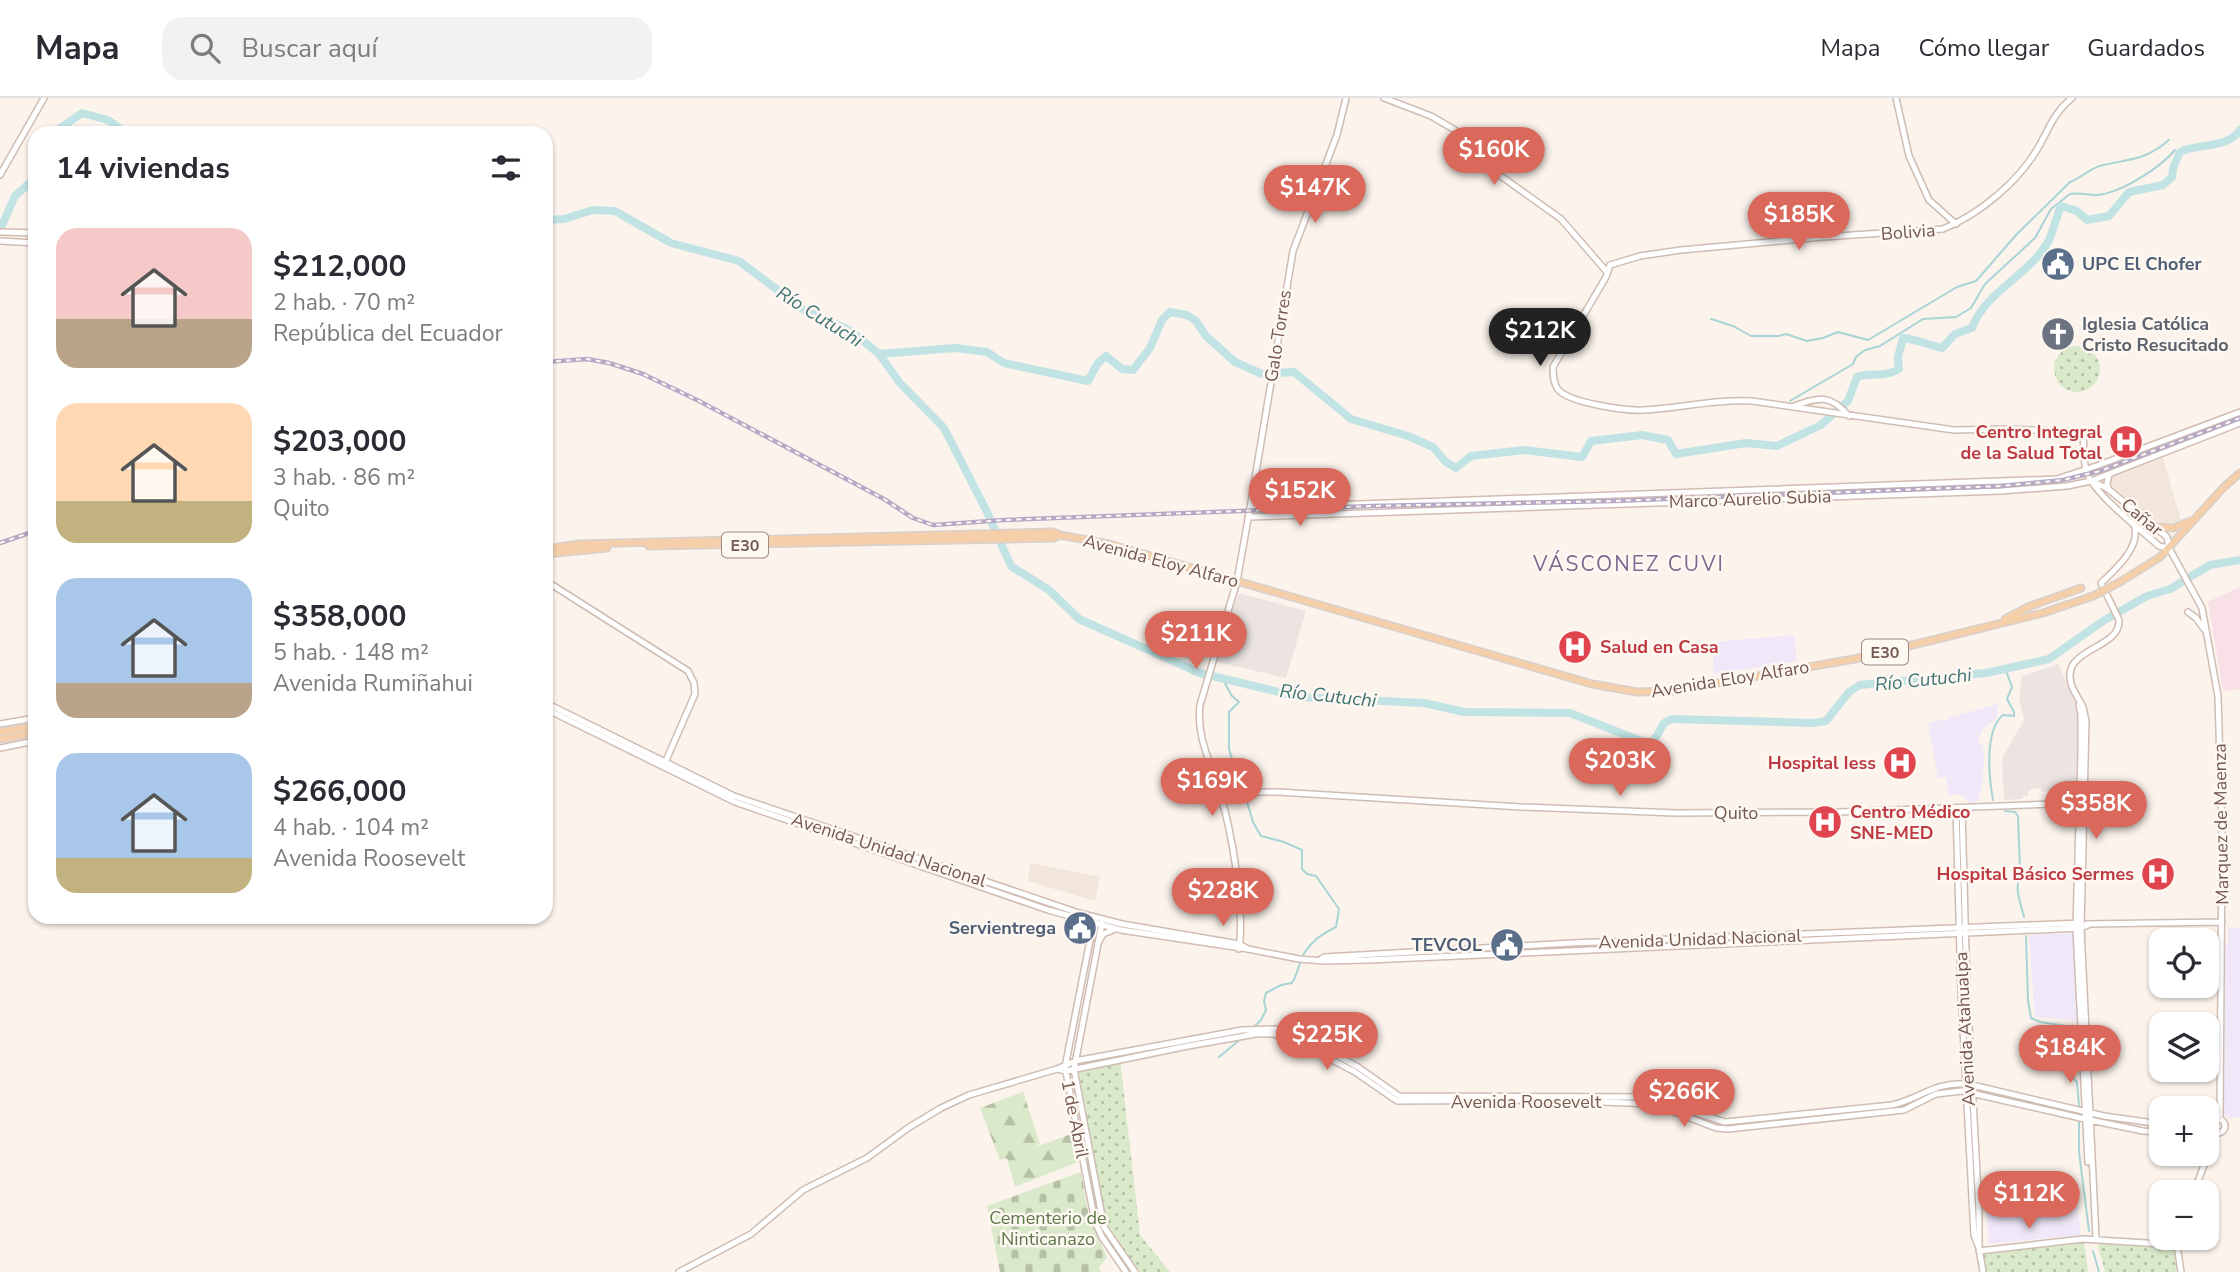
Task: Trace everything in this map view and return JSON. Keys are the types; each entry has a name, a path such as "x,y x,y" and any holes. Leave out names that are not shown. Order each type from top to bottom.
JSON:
{"main road":[{"name":"Avenida Eloy Alfaro","path":"553,550 580,544 943,538 1054,532 1110,544 1591,684 1637,692 1673,691 1854,659 2043,613 2093,596 2147,567 2169,548 2224,486 2240,473"},
{"path":"2156,527 2173,528 2196,518"},
{"path":"1996,624 2028,607 2081,588"},
{"path":"0,732 28,727"},
{"path":"0,739 28,734"}],"street":[{"path":"0,175 44,98"},
{"name":"Galo Torres","path":"1239,946 1237,879 1220,794 1200,734 1200,705 1237,581 1293,251 1336,135 1346,98"},
{"path":"1384,98 1431,116 1455,130 1499,174 1561,219 1607,272 1553,367 1553,378 1563,394 1628,410 1724,400 1849,416"},
{"path":"1896,98 1909,156 1929,200 1956,224"},
{"name":"Bolivia","path":"1607,272 1610,265 1616,262 1640,256 1823,237 1932,232 1956,224 2020,176 2039,146 2050,121 2072,98"},
{"path":"1,232 28,233"},
{"path":"0,241 28,243"},
{"path":"1790,407 1820,398 1833,401 1849,416"},
{"name":"Marco Aurelio Subia","path":"1250,508 2028,481 2057,478 2086,470 2240,412"},
{"name":"Cañar","path":"1849,416 1954,430 2083,432 2086,470 2091,481 2102,495 2159,546 2169,548 2167,537 2156,527 2108,489 2091,481"},
{"name":"Marco Aurelio Subia","path":"1248,517 1974,492 2074,485 2091,481 2240,423"},
{"path":"2108,489 2107,481 2112,473"},
{"path":"2074,485 2078,492"},
{"path":"2095,1238 2083,1035 2079,897 2083,771 2081,714 2069,677 2072,666 2080,657 2116,632 2119,624 2117,617 2101,583 2133,544 2136,535 2134,524"},
{"name":"Marquez de Maenza","path":"2169,548 2200,601 2217,689 2222,922 2219,1110"},
{"path":"553,585 684,667 691,676 695,694 664,764"},
{"path":"2188,612 2194,615 2206,632"},
{"name":"Avenida Unidad Nacional","path":"553,707 709,790 765,814 1080,920 1094,920"},
{"name":"Avenida Unidad Nacional","path":"553,712 734,796 1118,929 1239,946"},
{"path":"0,724 28,719"},
{"path":"0,748 28,742"},
{"name":"Quito","path":"1220,794 1275,792 1521,807 1676,813 1839,812 2081,803"},
{"name":"Avenida Atahualpa","path":"1959,808 1963,931 1961,991 1971,1093 1979,1250 1983,1272"},
{"path":"1080,920 1088,942"},
{"name":"1 de Abril","path":"1094,920 1065,1063 1095,1222 1126,1272"},
{"name":"Avenida Unidad Nacional","path":"1102,923 1306,960 1368,960 1707,942 2222,922"},
{"name":"1 de Abril","path":"1102,923 1074,1069 1104,1227 1135,1272"},
{"path":"1098,943 1103,934 1118,929"},
{"name":"Avenida Roosevelt","path":"1065,1063 1262,1029 1289,1032 1305,1038 1358,1067 1399,1096 1648,1097 1725,1122 1892,1105 1905,1102 1937,1086 1970,1085 2149,1123"},
{"name":"Avenida Roosevelt","path":"1240,1034 1273,1034 1302,1044 1354,1072 1397,1101 1548,1100 1654,1104 1716,1128 1728,1129 1904,1110 1936,1094 1949,1091 1971,1093 2149,1131"},
{"name":"Avenida Roosevelt","path":"1066,1071 1170,1046"},
{"path":"678,1272 751,1234 803,1190 867,1158 901,1132 941,1108 969,1095 1057,1069 1065,1063"},
{"path":"1057,1069 1066,1071"},
{"path":"2072,1116 2073,1108"},
{"path":"1979,1250 2095,1238 2149,1243"},
{"path":"2178,1250 2181,1272"}],"shaded area":[{"path":"2163,458 2181,521 2160,524 2110,489 2109,482 2110,478"},
{"path":"2240,587 2240,689 2223,691 2208,602"},
{"path":"1238,593 1306,611 1286,678 1217,662"},
{"path":"1794,635 1797,661 1713,674 1714,642"},
{"path":"2058,664 2079,710 2076,787 2041,792 2041,788 2032,789 2023,799 2004,800 2002,758 2024,720 2019,698 2022,676"},
{"path":"1998,704 1997,718 1983,729 1978,741 1984,752 1983,782 1976,806 1970,806 1968,800 1958,794 1949,795 1946,777 1938,778 1928,723 1945,721"},
{"path":"1030,863 1100,877 1095,901 1028,881"},
{"path":"2228,927 2240,928 2240,1117 2230,1119 2224,1115 2225,944 2228,944"},
{"path":"2075,933 2079,1020 2035,1017 2029,935"},
{"path":"2077,1200 2081,1235 1989,1244 1986,1207"}],"green space":[{"path":"2077,346 2093,353 2100,369 2093,385 2077,392 2061,385 2054,369 2061,353"},
{"path":"1120,1059 1140,1235 1170,1272 1140,1272 1104,1227 1078,1068"},
{"path":"1023,1092 1040,1144 1033,1148 1074,1133 1078,1162 1015,1187 1007,1158 1000,1160 980,1108"},
{"name":"Cementerio de Ninticanazo","path":"1081,1172 1089,1217 1107,1257 1099,1268 1101,1272 1000,1272 987,1206"},
{"path":"2084,1239 2088,1272 1987,1272 1982,1254 2043,1247"},
{"path":"2097,1242 2149,1245 2149,1250 2175,1250 2177,1272 2105,1272"}],"waterway":[{"name":"Río Cutuchi","path":"63,126 82,113 108,120 116,126"},
{"path":"879,354 955,348 987,352 1004,363 1088,381 1098,363 1106,356 1122,369 1133,370 1150,348 1162,320 1170,312 1187,315 1196,321 1206,336 1235,362 1262,374 1294,372 1351,419 1408,436 1433,447 1446,462 1456,468 1471,456 1524,450 1582,457 1591,441 1642,435 1668,440 1676,454 1746,443 1777,446 1821,425 1848,401 1857,377 1899,369 1898,357 1903,338 1942,348 1955,334 1972,328 1978,315 1997,293 2040,254 2050,238 2061,206 2077,211 2087,220 2109,216 2129,192 2163,185 2172,177 2180,152 2220,143 2240,130"},
{"path":"1711,319 1733,326 1751,336 1786,334 1807,341 1838,332 1868,340 1957,287 1976,281 2017,234 2070,182 2096,167 2144,156 2169,140"},
{"path":"1790,401 1853,364 1856,357 1865,350 1880,346 1923,319 1956,317 1971,308 1985,284 2035,238 2051,209 2070,194 2098,195 2118,189 2150,171 2175,150"},
{"name":"Río Cutuchi","path":"0,230 15,196 28,184"},
{"name":"Río Cutuchi","path":"553,220 593,210 615,211 671,243 739,261 804,310 851,331 879,354 900,383 944,428 1011,566 1049,590 1079,619 1200,673 1299,697 1424,703 1464,712 1570,713 1646,743 1654,741 1664,723 1672,719 1812,723 1826,721 1849,692 1860,685 1986,673 2049,659 2103,621 2147,596 2170,589 2210,565 2240,560"},
{"path":"1993,800 1989,768 1990,743 1997,722 2003,715 2014,716 2007,699 2012,687 2005,668"},
{"path":"1222,678 1232,696 1239,702 1229,712 1229,749 1242,790"},
{"path":"1245,795 1253,822 1261,836 1302,850 1302,869 1307,874 1316,876 1339,909 1336,927 1327,931 1308,948 1292,983 1266,993 1266,1010 1254,1027"},
{"path":"2005,811 2015,812 2018,816 2020,868"},
{"path":"2020,876 2018,891 2024,917"},
{"path":"2026,936 2031,1018 2074,1027 2066,1072 2077,1082 2079,1106"},
{"path":"1219,1057 1242,1038"},
{"path":"2079,1122 2079,1152 2089,1231"},
{"path":"2093,1251 2099,1272"}],"railway":[{"path":"553,361 587,359 643,374 884,499 913,518 933,525 1372,506 1614,501 2001,486 2063,480 2100,471 2240,418"},
{"path":"0,543 28,533"}],"place":[{"name":"UPC El Chofer","path":"2058,264"},
{"name":"Iglesia Católica Cristo Resucitado","path":"2058,334"},
{"name":"Centro Integral de la Salud Total","path":"2126,442"},
{"name":"Salud en Casa","path":"1575,647"},
{"name":"Hospital Iess","path":"1900,763"},
{"name":"Centro Médico SNE-MED","path":"1825,822"},
{"name":"Hospital Básico Sermes","path":"2158,874"},
{"name":"Servientrega","path":"1080,928"},
{"name":"TEVCOL","path":"1507,945"}],"district":[{"name":"VÁSCONEZ CUVI","path":"1629,564"}]}
